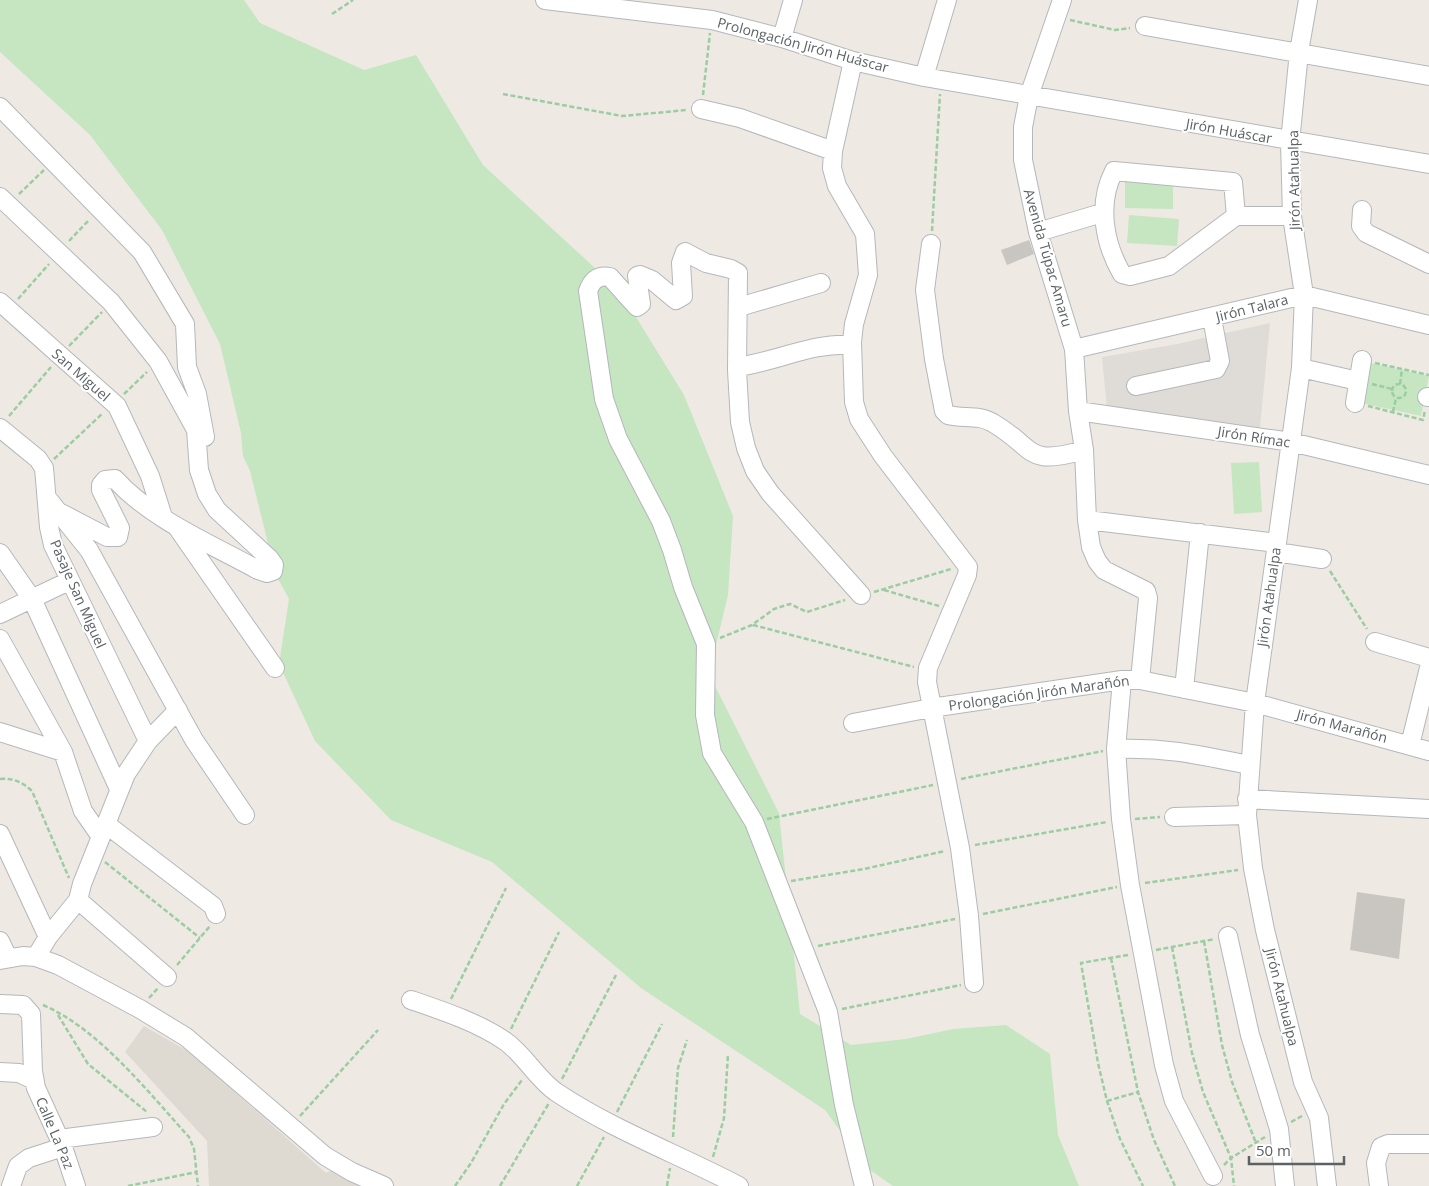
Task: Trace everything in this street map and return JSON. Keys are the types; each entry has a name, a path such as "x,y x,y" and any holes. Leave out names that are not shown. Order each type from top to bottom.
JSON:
{"street":[{"name":"Prolongación Jirón Huáscar","path":"545,0 665,8 782,38 853,61 932,79 1030,96"},
{"path":"782,38 792,0"},
{"path":"932,79 947,0"},
{"name":"Avenida Túpac Amaru","path":"1062,0 1030,96 1023,127 1022,160 1038,232 1074,349 1078,410 1084,450 1087,520 1091,547 1096,561 1104,570 1146,591 1148,598 1140,680"},
{"name":"Jirón Atahualpa","path":"1308,0 1299,52 1290,142 1292,216 1304,295 1301,368 1255,703 1247,807 1252,868 1265,930 1303,1082 1315,1108 1322,1136 1327,1186"},
{"path":"1145,26 1429,76"},
{"path":"853,61 833,151 832,168 837,186 865,234 868,275 854,324 852,345 854,402 858,419 966,564 967,575 928,671 927,682 948,781 969,916 974,983"},
{"name":"Jirón Huáscar","path":"1030,96 1290,142 1429,164"},
{"path":"0,107 142,252 186,324 187,367 197,394 205,433 205,439 197,453"},
{"path":"701,109 740,118 833,151"},
{"path":"1236,216 1233,182 1114,171 1108,185 1102,213 1116,264 1122,274 1130,276 1169,266 1227,220 1236,216 1292,216"},
{"path":"4,200 111,302 158,361 196,430 199,470 212,502 217,510 269,558 274,566 273,571 267,573 258,570 169,520 126,492 115,479 109,478 101,485 101,490 120,528 118,536 107,537 61,513"},
{"path":"1362,210 1361,226 1366,233 1429,264"},
{"path":"1038,232 1102,213"},
{"path":"931,244 925,290 934,359 944,410 948,415 973,416 992,422 1030,453 1043,458 1058,458 1084,450"},
{"path":"861,596 770,493 755,471 746,448 740,422 737,367 738,273 731,269 706,263 686,252 681,263 683,296 676,300 643,275 637,276 641,304 638,307 610,276 596,278 590,284 588,291 604,398 618,439 661,520 683,587 706,644 705,715 712,753 754,822 828,1012 844,1105 864,1186"},
{"path":"739,307 821,283"},
{"name":"Jirón Talara","path":"1074,349 1304,295 1429,324"},
{"name":"San Miguel","path":"0,302 114,403 150,476 169,520"},
{"path":"1136,386 1216,369 1220,361 1212,318"},
{"path":"737,367 761,364 817,346 834,344 852,345"},
{"path":"1355,402 1362,360"},
{"path":"1301,368 1358,381"},
{"name":"Jirón Rímac","path":"1078,410 1291,442 1429,475"},
{"path":"0,428 38,459 44,468"},
{"name":"Pasaje San Miguel","path":"44,468 49,527 53,546 68,581 148,741"},
{"path":"48,499 89,550 194,740 245,816"},
{"path":"169,520 276,668"},
{"path":"1087,520 1200,533 1322,559"},
{"path":"1184,689 1200,533"},
{"path":"0,553 32,599 119,789"},
{"path":"0,614 68,581"},
{"path":"0,639 63,752 82,810 101,838 213,906 216,914"},
{"path":"1375,642 1429,658"},
{"path":"1410,744 1429,668"},
{"path":"1122,680 1116,749 1120,819 1130,885 1164,1065 1174,1101 1213,1176"},
{"name":"Prolongación Jirón Marañón","path":"853,724 931,708 1122,680 1140,680 1255,703"},
{"name":"Jirón Marañón","path":"1255,703 1410,744 1429,751"},
{"path":"36,957 48,938 78,900 119,789 148,741 178,710"},
{"path":"0,732 63,752"},
{"path":"1116,749 1153,748 1182,751 1249,765"},
{"path":"1174,816 1247,807 1429,810"},
{"path":"0,834 48,938"},
{"path":"78,900 167,977"},
{"path":"1228,936 1250,1035 1279,1129 1285,1186"},
{"path":"0,941 4,959 36,957 58,965 186,1036 325,1156 352,1172 384,1186"},
{"path":"411,1000 444,1011 482,1028 505,1042 534,1073 556,1092 611,1124 739,1186"},
{"path":"0,1004 23,1005 31,1014 34,1080 19,1073 0,1072"},
{"name":"Calle La Paz","path":"34,1080 61,1143 74,1185"},
{"path":"11,1186 18,1166 29,1158 61,1143 153,1127"},
{"path":"1379,1186 1376,1163 1382,1148 1388,1144 1429,1144"}],"path":[{"path":"332,14 353,0"},
{"path":"1056,17 1115,30 1145,26"},
{"path":"503,94 622,116 701,109 712,20"},
{"path":"931,244 932,79"},
{"path":"4,200 52,162"},
{"path":"1362,360 1429,375"},
{"path":"44,468 158,361"},
{"path":"1400,384 1402,369"},
{"path":"1358,381 1392,389"},
{"path":"1392,389 1400,384"},
{"path":"1396,398 1403,397 1406,392 1400,384"},
{"path":"1392,389 1396,398 1393,412"},
{"path":"1355,402 1423,420 1428,397"},
{"path":"1322,559 1375,642"},
{"path":"706,644 752,625 774,609 790,604 807,612 966,564"},
{"path":"882,589 952,610"},
{"path":"752,625 928,671"},
{"path":"0,779 11,778 23,783 32,791 78,900"},
{"path":"101,838 200,938"},
{"path":"802,949 1130,885 1252,868"},
{"path":"444,1011 506,888"},
{"path":"140,1009 214,921 216,914"},
{"path":"505,1042 559,932"},
{"path":"1143,1186 1120,1139 1107,1101 1098,1063 1081,963 1228,936"},
{"path":"1204,941 1222,1045 1232,1082 1256,1143"},
{"path":"1172,946 1192,1053 1203,1092 1231,1158 1234,1186"},
{"path":"1111,958 1138,1092 1154,1140 1175,1186"},
{"path":"500,1186 556,1092 616,975"},
{"path":"828,1012 974,983"},
{"path":"23,1005 37,1003 57,1013 72,1022 122,1062 189,1137 194,1150 198,1186"},
{"path":"57,1013 88,1064 153,1116 153,1127"},
{"path":"577,1186 662,1024"},
{"path":"289,1126 378,1030"},
{"path":"667,1186 673,1153 678,1068 687,1040"},
{"path":"709,1171 724,1118 728,1054"},
{"path":"455,1186 520,1081 534,1073"},
{"path":"1107,1101 1138,1092"},
{"path":"1213,1176 1231,1158 1315,1108"},
{"path":"128,1186 197,1172"}],"shaded area":[{"path":"1270,323 1260,428 1107,410 1102,357 1177,344"},
{"path":"144,1026 191,1053 326,1173 333,1169 367,1186 209,1186 207,1141 125,1052"}],"green space":[{"path":"0,0 244,0 260,23 364,70 416,55 483,165 620,291 684,395 733,516 728,595 709,674 779,813 800,1014 851,1045 906,1039 953,1029 1006,1025 1050,1054 1058,1135 1079,1186 893,1186 867,1168 825,1110 641,988 492,862 391,820 315,741 279,664 289,599 276,575 250,471 243,456 241,433 220,344 162,230 90,135 0,52"},
{"path":"1125,182 1173,184 1173,209 1125,208"},
{"path":"1129,215 1179,219 1177,246 1127,243"},
{"path":"1370,363 1429,376 1421,416 1361,403"},
{"path":"1259,462 1262,512 1234,514 1231,463"}],"building":[{"path":"1029,240 1034,254 1007,265 1001,250"},
{"path":"1357,892 1405,899 1399,959 1350,950"}]}
